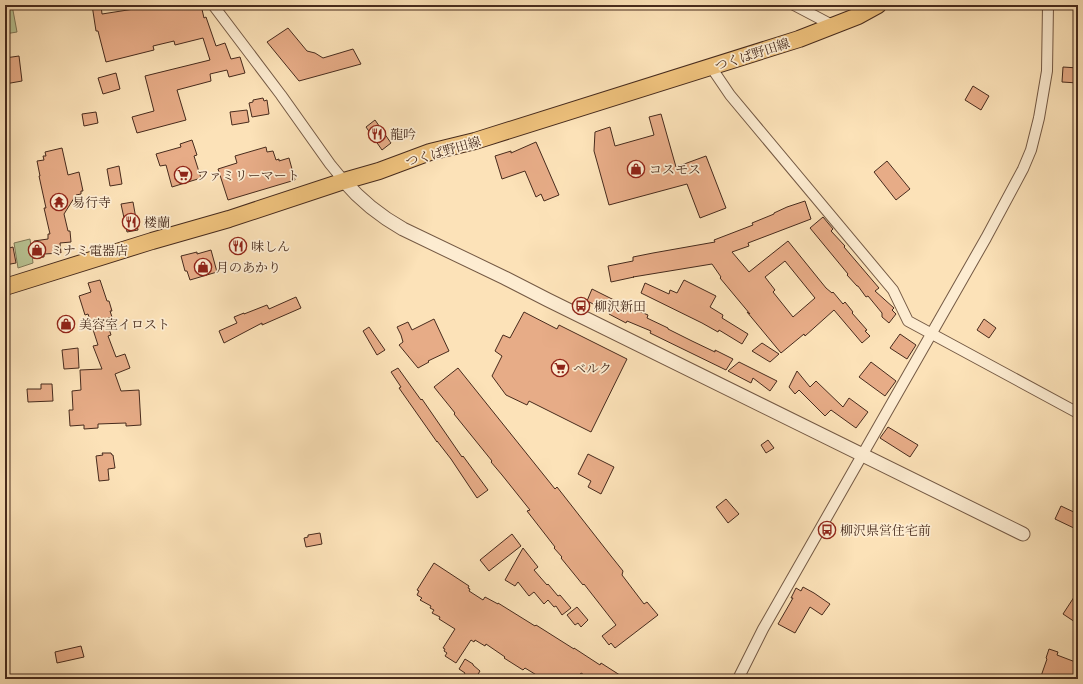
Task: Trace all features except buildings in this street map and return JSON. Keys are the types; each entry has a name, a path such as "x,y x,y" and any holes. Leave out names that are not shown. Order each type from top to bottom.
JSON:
{"main road":[{"name":"つくば野田線","path":"5,287 152,241 229,219 379,171 430,152 476,141 711,68 834,26 858,16 878,5"}],"street":[{"path":"213,5 281,95 330,164 354,193 367,205 388,220 403,229 1023,534"},
{"path":"794,5 834,26"},
{"path":"738,679 763,629 986,238 1023,169 1031,150 1039,118 1047,71 1048,5"},
{"path":"711,68 730,95 893,290 908,321 1078,413"}],"green space":[{"path":"5,5 12,5 17,32 5,34"},
{"path":"30,239 33,263 18,268 14,243"}],"place":[{"name":"龍吟","path":"377,134"},
{"name":"コスモス","path":"636,169"},
{"name":"ファミリーマート","path":"183,175"},
{"name":"易行寺","path":"59,202"},
{"name":"楼蘭","path":"131,222"},
{"name":"味しん","path":"238,246"},
{"name":"ミナミ電器店","path":"37,250"},
{"name":"月のあかり","path":"203,267"},
{"name":"柳沢新田","path":"581,306"},
{"name":"美容室イロスト","path":"66,324"},
{"name":"ベルク","path":"560,368"},
{"name":"柳沢県営住宅前","path":"827,530"}]}
